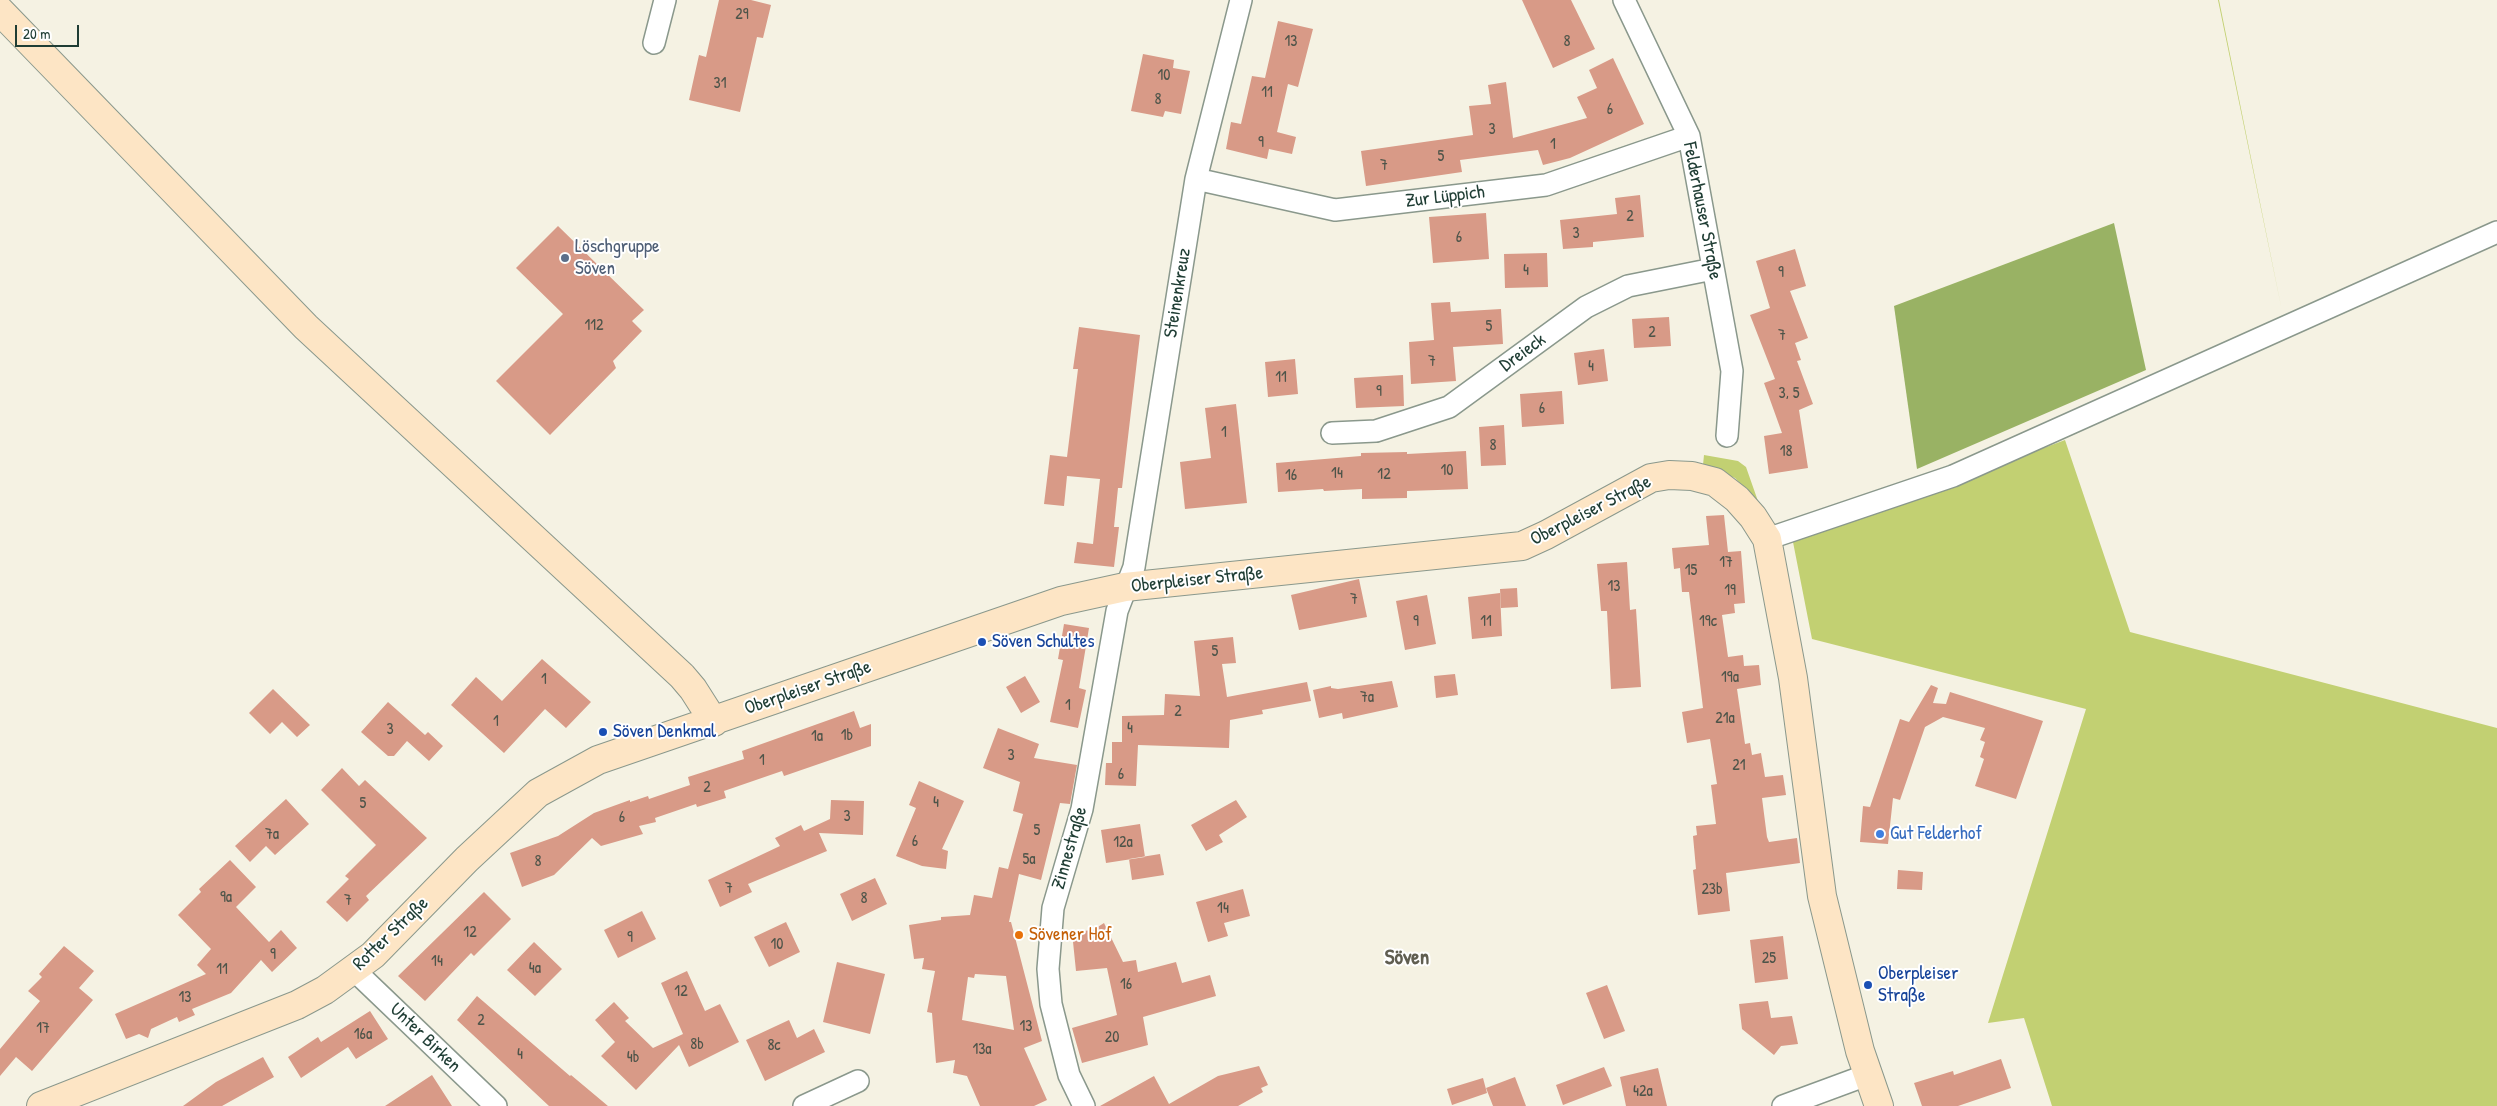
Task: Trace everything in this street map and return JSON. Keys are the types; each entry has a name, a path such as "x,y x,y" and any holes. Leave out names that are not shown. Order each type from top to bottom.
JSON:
{"main road":[{"path":"0,11 306,328 682,676 694,689 714,722"},
{"name":"Oberpleiser Straße","path":"714,722 1061,601 1125,587 1522,546 1546,536 1651,478 1669,475 1692,476 1715,482 1737,499 1754,517 1767,539 1793,678 1822,896 1867,1075 1879,1106"},
{"name":"Rotter Straße","path":"40,1106 296,1005 325,990 373,955 467,859 538,793 598,760 714,722"}],"street":[{"path":"654,43 665,0"},
{"name":"Steinenkreuz","path":"1125,587 1134,567 1196,179 1241,0"},
{"name":"Felderhauser Straße","path":"1624,0 1688,136 1732,371 1727,436"},
{"name":"Zur Lüppich","path":"1196,179 1335,210 1546,185 1688,136"},
{"path":"1767,539 1953,476 2497,232"},
{"name":"Dreieck","path":"1332,434 1376,431 1448,407 1586,307 1628,286 1713,269"},
{"name":"Zinnestraße","path":"1084,1106 1069,1075 1051,1004 1048,969 1053,908 1082,809 1117,611 1125,587"},
{"name":"Unter Birken","path":"354,970 496,1106"},
{"path":"1783,1106 1867,1075"},
{"path":"804,1106 858,1081"}],"green space":[{"path":"2218,0 2219,0 2282,311"},
{"path":"2114,223 2146,370 1917,469 1894,306"},
{"path":"2065,440 2130,632 2497,728 2497,1106 2052,1106 2024,1018 1988,1023 2086,709 1812,639 1793,542"},
{"path":"1704,455 1738,461 1746,467 1759,504 1735,478 1703,465"}],"building":[{"path":"719,0 751,0 771,5 763,38 757,37 740,112 689,100 699,55 706,57"},
{"path":"1522,0 1571,0 1595,49 1553,68"},
{"path":"1278,21 1313,29 1298,87 1288,84 1277,132 1296,137 1292,154 1269,149 1267,159 1226,149 1231,122 1241,124 1252,76 1265,78"},
{"path":"1143,54 1174,60 1173,68 1190,71 1181,114 1165,111 1163,117 1131,111"},
{"path":"1613,58 1644,124 1570,158 1543,165 1538,150 1460,160 1462,172 1366,186 1361,151 1473,135 1469,106 1491,104 1488,85 1506,82 1513,138 1587,118 1577,97 1597,88 1589,70"},
{"path":"1640,195 1644,237 1593,242 1593,247 1563,249 1560,220 1617,214 1615,198"},
{"path":"1486,213 1489,259 1433,263 1429,217"},
{"path":"558,226 644,310 632,321 642,331 613,361 616,368 550,435 496,381 563,314 516,268"},
{"path":"1795,249 1806,286 1790,291 1808,338 1795,343 1801,360 1797,361 1813,404 1799,410 1808,468 1769,474 1764,436 1782,433 1764,383 1775,379 1750,315 1770,308 1756,261"},
{"path":"1547,253 1548,287 1505,288 1504,254"},
{"path":"1450,302 1451,312 1501,309 1503,344 1453,347 1456,381 1411,384 1409,342 1434,340 1431,303"},
{"path":"1669,317 1671,346 1634,348 1632,319"},
{"path":"1079,327 1140,335 1122,488 1118,488 1114,527 1119,527 1114,567 1074,563 1077,542 1093,544 1100,479 1067,476 1064,506 1044,504 1050,455 1067,457 1078,369 1073,369"},
{"path":"1604,349 1608,381 1578,385 1574,353"},
{"path":"1295,359 1298,394 1268,397 1265,362"},
{"path":"1403,375 1404,406 1356,408 1354,378"},
{"path":"1562,391 1564,424 1522,427 1520,394"},
{"path":"1236,404 1247,503 1185,509 1180,462 1211,458 1205,408"},
{"path":"1504,425 1506,465 1481,466 1479,427"},
{"path":"1466,451 1468,489 1407,491 1407,498 1362,499 1362,489 1278,492 1276,463 1361,456 1361,453 1407,452 1407,454"},
{"path":"1724,515 1728,552 1741,551 1745,603 1734,604 1735,613 1722,615 1728,657 1743,655 1744,666 1759,665 1761,685 1737,689 1745,744 1750,743 1752,755 1761,753 1765,777 1783,775 1786,795 1762,798 1767,837 1769,842 1797,838 1800,863 1726,873 1730,911 1698,915 1693,870 1696,869 1693,836 1697,835 1696,826 1716,824 1711,785 1717,784 1710,739 1687,743 1682,712 1703,708 1689,592 1682,592 1680,568 1674,569 1672,548 1709,545 1706,516"},
{"path":"1627,562 1630,610 1636,609 1641,687 1611,689 1607,611 1601,611 1597,564"},
{"path":"1359,579 1367,617 1299,630 1291,595"},
{"path":"1517,588 1518,607 1501,608 1500,589"},
{"path":"1500,593 1502,636 1472,639 1468,597"},
{"path":"1427,595 1436,644 1405,650 1396,601"},
{"path":"1064,624 1089,628 1079,688 1086,690 1078,728 1050,722 1063,660 1058,659"},
{"path":"1233,637 1236,663 1222,664 1227,697 1307,682 1311,701 1262,710 1263,714 1230,720 1229,748 1138,745 1136,786 1105,785 1106,763 1112,763 1112,742 1122,742 1122,716 1164,715 1165,694 1200,696 1194,641"},
{"path":"542,659 591,702 566,728 545,709 504,753 451,705 476,677 502,701"},
{"path":"1455,674 1458,695 1436,698 1434,676"},
{"path":"1025,676 1040,702 1021,713 1006,687"},
{"path":"1392,681 1398,707 1343,719 1342,713 1319,718 1313,690 1331,686 1331,688 1338,689"},
{"path":"1931,685 1938,688 1933,703 1946,704 1950,692 2043,721 2016,799 1975,786 1984,759 1980,757 1985,742 1980,740 1985,728 1943,717 1925,727 1900,800 1893,798 1888,844 1860,842 1863,806 1870,807 1900,719 1909,722"},
{"path":"273,689 310,725 297,737 282,722 270,734 249,713"},
{"path":"388,702 425,735 428,732 443,746 429,761 407,741 394,756 388,756 361,732"},
{"path":"854,711 860,728 871,724 871,746 784,776 782,771 724,791 726,798 697,807 696,804 655,818 656,822 639,826 643,834 601,846 592,838 554,875 522,887 510,853 558,836 594,813 630,800 630,802 648,796 649,799 690,785 688,777 744,759 742,751"},
{"path":"998,728 1039,744 1034,758 1077,765 1070,804 1060,803 1041,880 1019,874 1009,922 1011,922 1042,1041 1024,1048 1047,1100 1034,1106 980,1106 967,1076 953,1073 955,1060 936,1063 932,1013 927,1012 935,971 922,969 924,958 914,959 909,925 941,920 941,917 970,915 974,895 992,898 999,867 1008,869 1023,814 1013,811 1020,782 983,768","holes":["975,974 1006,976 1014,1030 962,1020 968,977 974,978"]},
{"path":"342,768 359,786 365,780 427,838 366,896 369,900 347,922 326,902 349,879 345,876 376,845 321,790"},
{"path":"919,781 964,801 942,849 948,851 946,869 922,866 896,856 916,808 909,805"},
{"path":"286,799 309,824 275,855 266,846 250,862 235,846"},
{"path":"831,800 864,801 863,835 819,833 827,851 748,884 752,892 720,907 708,880 780,846 775,838 801,825 804,831 830,819"},
{"path":"1236,800 1247,817 1219,835 1223,842 1206,851 1191,825"},
{"path":"1140,824 1145,857 1106,863 1101,830"},
{"path":"1160,854 1164,875 1132,880 1129,859"},
{"path":"230,860 256,887 236,907 269,942 281,930 297,948 272,972 261,960 231,993 192,1009 195,1015 179,1022 177,1017 151,1029 148,1038 139,1034 126,1039 115,1014 206,974 197,965 211,949 178,915 201,892 199,889"},
{"path":"1898,870 1923,872 1922,890 1897,889"},
{"path":"875,878 887,904 852,921 840,894"},
{"path":"1243,889 1250,916 1224,923 1228,936 1208,942 1196,902"},
{"path":"484,892 511,919 474,956 471,953 425,1001 398,976"},
{"path":"642,911 656,939 618,958 604,930"},
{"path":"786,922 800,952 769,967 754,937"},
{"path":"1104,923 1123,962 1136,960 1138,972 1176,962 1182,983 1210,975 1216,996 1143,1017 1148,1045 1082,1063 1072,1028 1117,1015 1107,968 1076,971 1072,932 1093,930"},
{"path":"1783,936 1788,979 1755,983 1750,940"},
{"path":"534,942 562,969 535,996 507,970"},
{"path":"64,946 94,971 79,988 93,1000 32,1071 16,1057 0,1076 0,1049 40,1001 28,991 42,977 39,974"},
{"path":"837,962 885,974 870,1034 823,1022"},
{"path":"687,971 705,1011 720,1004 739,1042 689,1067 679,1045 636,1090 601,1056 615,1042 595,1020 614,1002 629,1018 625,1021 653,1048 683,1034 661,983"},
{"path":"1607,985 1625,1031 1604,1039 1586,993"},
{"path":"477,996 608,1106 549,1106 457,1020"},
{"path":"1768,1001 1771,1018 1792,1016 1798,1044 1781,1046 1774,1055 1742,1029 1739,1004"},
{"path":"370,1011 388,1039 356,1059 348,1047 301,1078 288,1057 318,1037 321,1042"},
{"path":"789,1020 797,1038 814,1029 825,1052 765,1081 746,1040"},
{"path":"263,1057 274,1077 222,1106 183,1106 216,1082"},
{"path":"2001,1059 2011,1088 1958,1106 1922,1106 1914,1083 1953,1071 1954,1075"},
{"path":"1259,1066 1268,1085 1261,1088 1263,1092 1238,1106 1100,1106 1154,1076 1169,1104 1218,1076"},
{"path":"1604,1067 1612,1086 1563,1105 1556,1085"},
{"path":"1658,1068 1667,1106 1626,1106 1620,1077"},
{"path":"432,1075 452,1106 385,1106"},
{"path":"1515,1077 1526,1106 1493,1106 1486,1088"},
{"path":"1483,1078 1487,1093 1452,1105 1447,1089"}],"place":[{"name":"Löschgruppe Söven","path":"565,258"},
{"name":"Söven Schultes","path":"982,642"},
{"name":"Söven Denkmal","path":"603,732"},
{"name":"Gut Felderhof","path":"1880,834"},
{"name":"Sövener Hof","path":"1019,935"},
{"name":"Oberpleiser Straße","path":"1868,985"}],"district":[{"name":"Söven","path":"1407,958"}]}
